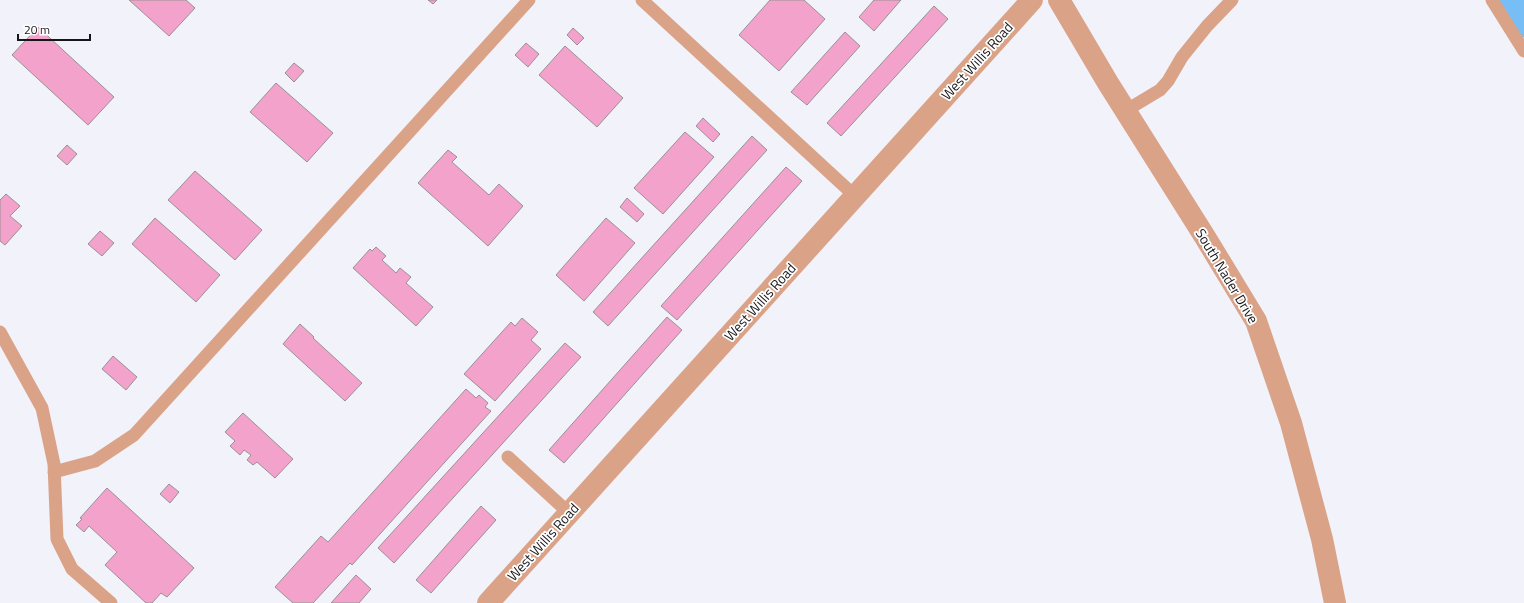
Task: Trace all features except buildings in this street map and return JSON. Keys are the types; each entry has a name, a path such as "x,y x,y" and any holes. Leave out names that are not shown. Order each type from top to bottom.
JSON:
{"street":[{"name":"West Willis Road","path":"488,603 1032,0"},
{"name":"South Nader Drive","path":"1059,0 1125,111 1256,321 1292,423 1322,539 1335,603"}],"lane":[{"path":"54,472 96,461 134,435 529,0"},
{"path":"642,0 855,196"},
{"path":"1125,111 1160,90 1168,82 1182,57 1207,26 1232,0"},
{"path":"1492,0 1524,51"},
{"path":"0,332 42,408 54,464 57,539 72,569 111,603"},
{"path":"508,457 569,513"}],"waterway":[{"path":"1510,0 1524,25"}]}
